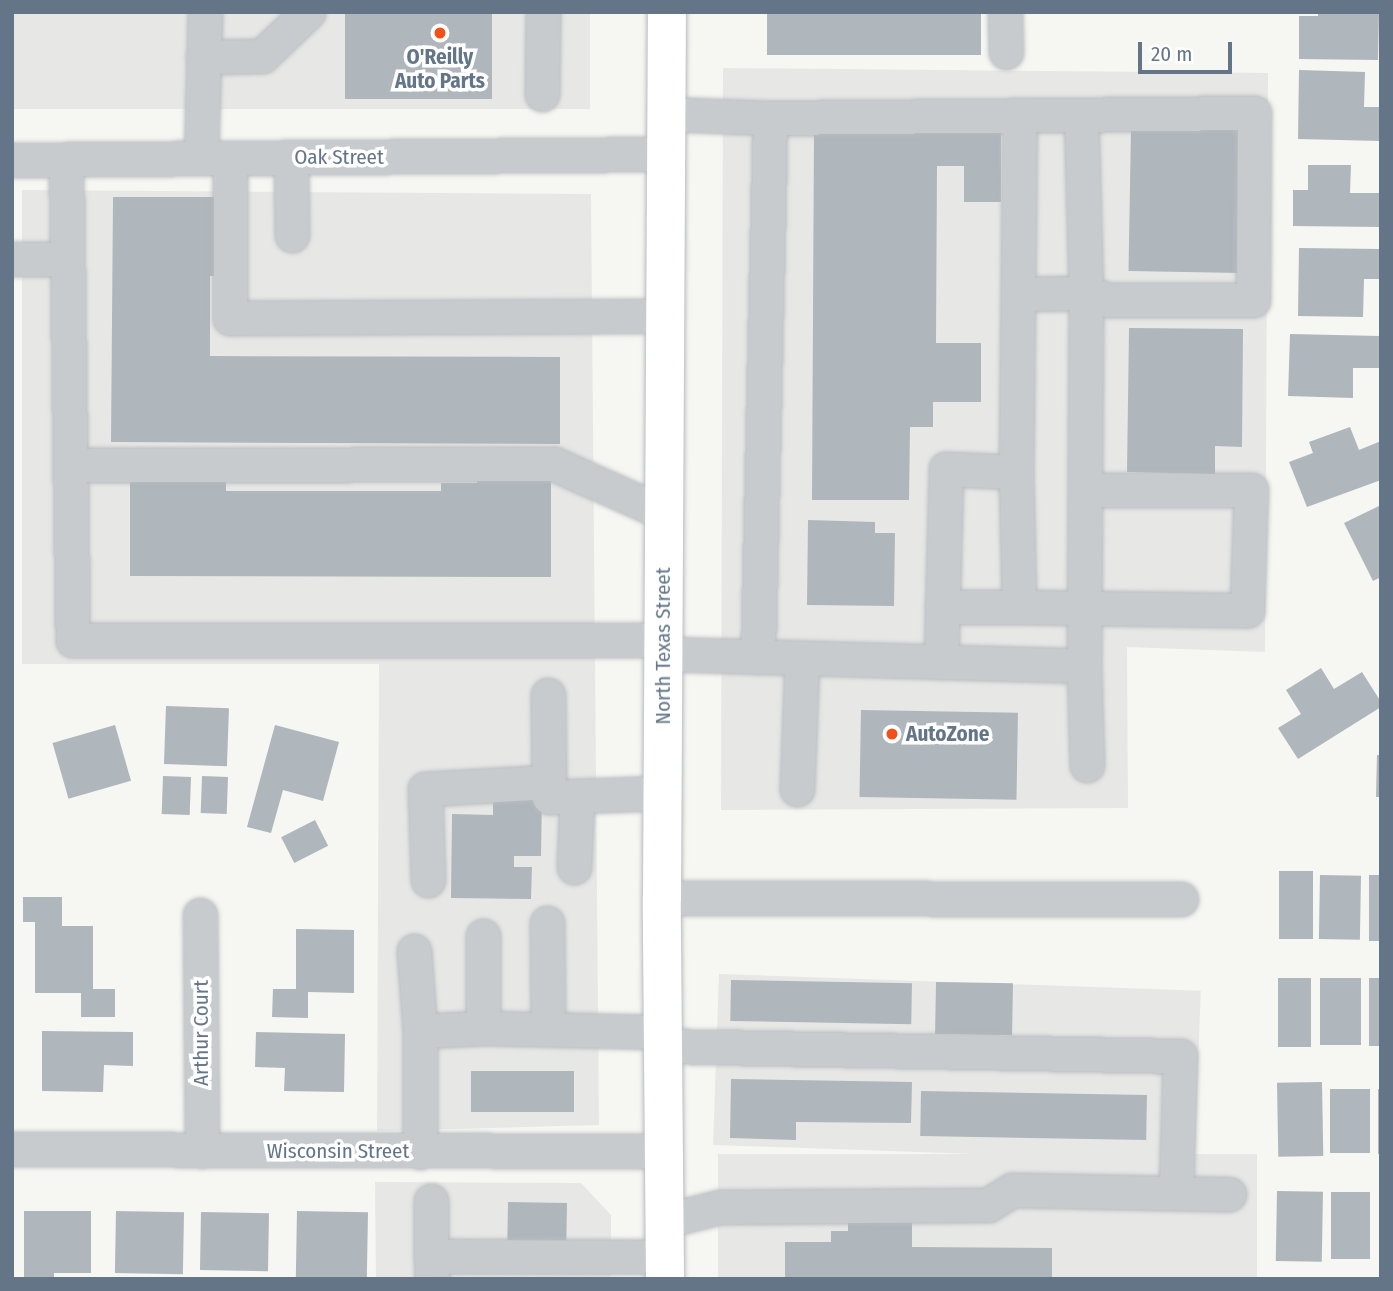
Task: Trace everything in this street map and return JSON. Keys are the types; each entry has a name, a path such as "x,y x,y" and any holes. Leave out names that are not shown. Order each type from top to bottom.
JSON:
{"main road":[{"name":"North Texas Street","path":"664,1252 662,793 667,12"}],"street":[{"path":"205,12 203,57 215,158 230,235 230,318 665,316"},
{"path":"203,57 262,56 308,12"},
{"path":"542,94 543,12"},
{"path":"1005,12 1006,52"},
{"path":"666,114 769,118 1254,113 1253,300 1110,300 1086,293 1018,294"},
{"path":"1019,607 1016,472 1020,115"},
{"path":"1081,115 1086,293 1084,666 1087,765"},
{"path":"758,657 769,118"},
{"name":"Oak Street","path":"12,160 666,154"},
{"path":"291,158 292,234"},
{"path":"66,160 73,640 663,647 758,657 1084,666"},
{"path":"12,259 67,259"},
{"path":"71,465 554,464 664,513"},
{"path":"941,662 946,469 1016,472"},
{"path":"942,607 1247,610 1251,490 1086,490"},
{"path":"797,789 802,658"},
{"path":"548,695 575,867"},
{"path":"428,880 425,789 563,789 662,793"},
{"path":"662,898 1181,899"},
{"name":"Arthur Court","path":"200,915 202,1151"},
{"path":"547,923 548,1029"},
{"path":"482,1028 483,936"},
{"path":"414,951 420,1031 420,1152"},
{"path":"420,1031 548,1029 663,1039 1181,1056 1176,1193"},
{"name":"Wisconsin Street","path":"12,1149 664,1151"},
{"path":"431,1201 431,1267 664,1252 719,1207 988,1205 1012,1190 1229,1194"}],"shaded area":[{"path":"12,12 590,12 590,109 12,109"},
{"path":"723,68 1268,73 1265,652 1127,647 1128,808 721,810"},
{"path":"22,190 591,194 599,1125 377,1131 379,664 22,664"},
{"path":"719,974 1201,991 1195,1162 713,1145"},
{"path":"718,1154 1257,1154 1257,1279 718,1279"},
{"path":"375,1182 581,1183 611,1215 611,1279 376,1279"}],"building":[{"path":"345,12 492,12 492,99 345,99"},
{"path":"767,12 981,12 981,55 767,55"},
{"path":"1318,12 1379,12 1378,60 1299,59 1299,16 1318,16"},
{"path":"1299,70 1365,72 1364,107 1381,107 1381,141 1298,139"},
{"path":"814,128 1001,129 1001,202 964,202 964,166 937,166 936,343 981,343 981,402 933,402 933,427 910,427 909,500 812,500"},
{"path":"1131,128 1243,130 1240,273 1129,271"},
{"path":"1308,165 1351,165 1350,193 1380,193 1380,227 1293,226 1293,190 1308,190"},
{"path":"113,197 220,197 220,276 210,276 210,356 560,357 560,444 111,442"},
{"path":"1299,248 1380,249 1380,279 1364,279 1363,317 1298,316"},
{"path":"1129,328 1243,329 1242,447 1215,446 1215,474 1127,472"},
{"path":"1290,334 1380,336 1379,368 1353,368 1353,398 1288,396"},
{"path":"1350,427 1359,450 1381,441 1381,480 1307,507 1289,462 1313,453 1309,442"},
{"path":"477,476 551,476 551,577 130,576 130,482 226,482 226,491 441,491 441,483 477,483"},
{"path":"1381,505 1381,577 1373,581 1344,523"},
{"path":"808,520 875,522 875,533 895,533 894,606 807,605"},
{"path":"1321,668 1334,689 1362,672 1381,702 1381,707 1298,759 1278,728 1301,714 1286,690"},
{"path":"166,706 229,708 227,766 164,764"},
{"path":"861,710 1018,713 1016,800 859,797"},
{"path":"115,725 131,781 69,799 53,743"},
{"path":"275,725 339,742 323,801 283,790 271,833 247,827"},
{"path":"1377,755 1381,755 1381,797 1376,797"},
{"path":"163,776 191,777 190,815 162,814"},
{"path":"202,776 228,777 227,814 201,813"},
{"path":"493,793 542,794 541,856 514,856 514,867 532,867 531,899 451,898 452,814 493,815"},
{"path":"315,820 328,846 294,863 281,837"},
{"path":"1279,871 1313,871 1313,939 1279,939"},
{"path":"1320,875 1361,876 1360,940 1319,939"},
{"path":"1369,875 1381,875 1381,941 1369,941"},
{"path":"23,897 62,897 62,926 93,926 93,989 115,989 115,1017 81,1017 81,993 35,993 35,922 23,922"},
{"path":"296,929 354,930 354,993 308,992 308,1018 272,1017 273,989 296,989"},
{"path":"1278,978 1311,978 1311,1047 1278,1047"},
{"path":"1320,978 1361,978 1361,1045 1320,1045"},
{"path":"1369,978 1381,978 1381,1046 1369,1046"},
{"path":"731,980 912,983 911,1024 730,1021"},
{"path":"936,982 1013,983 1012,1035 935,1034"},
{"path":"42,1031 133,1032 133,1066 104,1065 103,1092 42,1091"},
{"path":"256,1032 345,1034 344,1092 284,1091 285,1068 255,1067"},
{"path":"471,1071 574,1071 574,1112 471,1112"},
{"path":"731,1079 912,1082 911,1123 796,1122 796,1140 730,1138"},
{"path":"1322,1082 1323,1156 1278,1157 1277,1083"},
{"path":"1330,1089 1370,1089 1370,1153 1330,1153"},
{"path":"1378,1089 1381,1089 1381,1154 1378,1154"},
{"path":"921,1091 1147,1095 1146,1140 920,1136"},
{"path":"1277,1191 1323,1192 1322,1262 1276,1261"},
{"path":"1331,1192 1370,1192 1370,1259 1331,1259"},
{"path":"508,1202 567,1203 566,1242 507,1241"},
{"path":"24,1211 91,1211 91,1273 54,1273 54,1279 24,1279"},
{"path":"116,1211 184,1212 183,1274 115,1273"},
{"path":"297,1211 368,1212 367,1279 296,1279"},
{"path":"201,1212 269,1213 268,1271 200,1270"},
{"path":"848,1212 912,1212 912,1247 1052,1248 1052,1279 785,1279 785,1242 831,1242 831,1231 848,1231"}],"place":[{"name":"O'Reilly Auto Parts","path":"440,33"},
{"name":"AutoZone","path":"892,734"}]}
